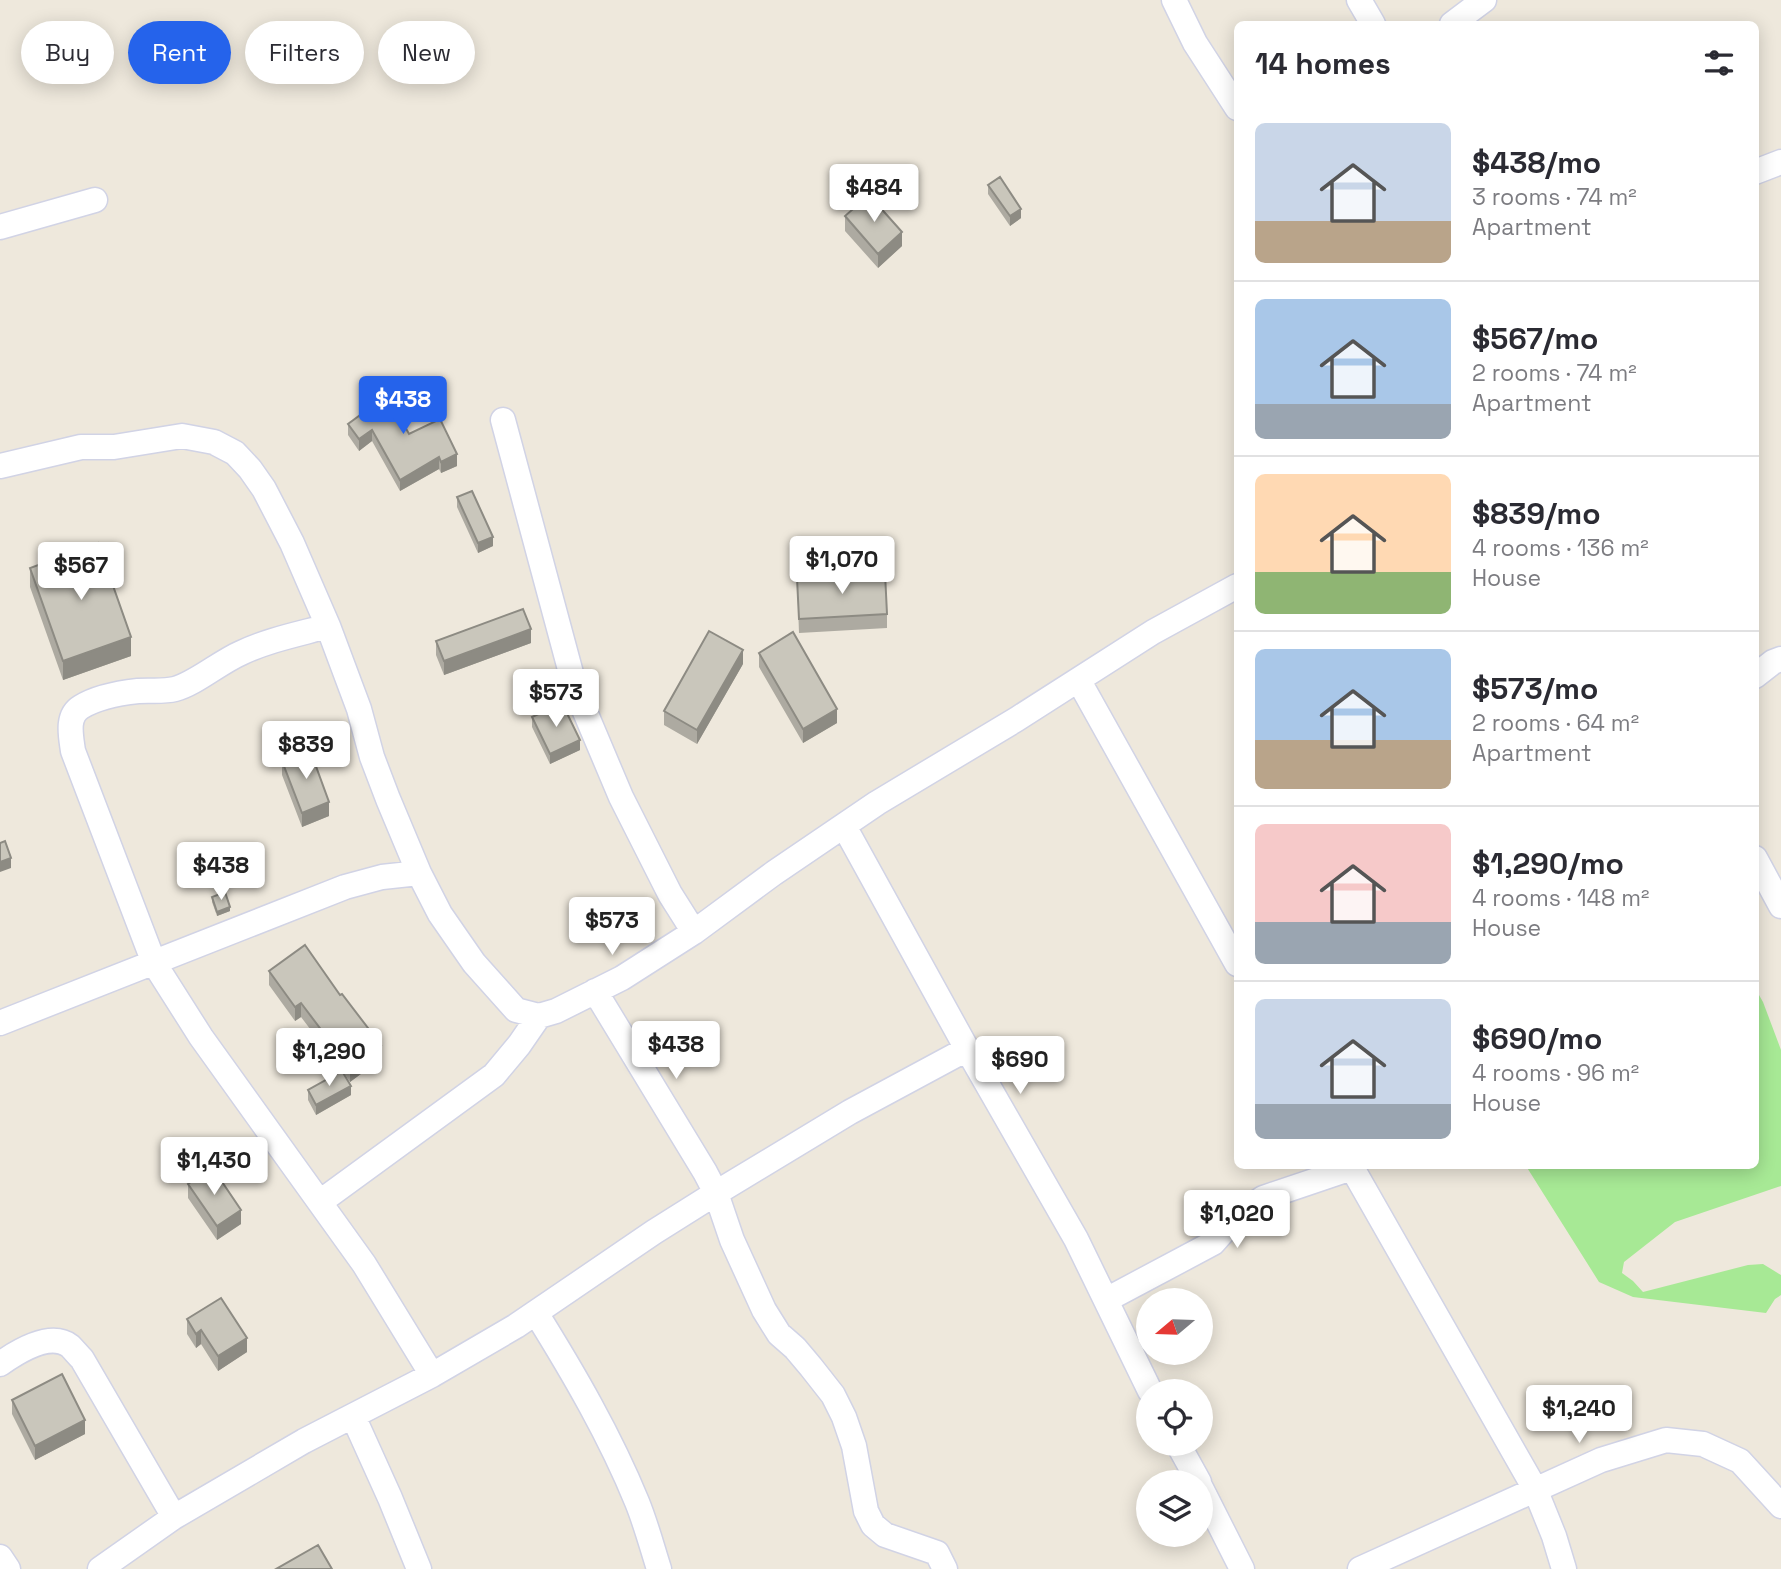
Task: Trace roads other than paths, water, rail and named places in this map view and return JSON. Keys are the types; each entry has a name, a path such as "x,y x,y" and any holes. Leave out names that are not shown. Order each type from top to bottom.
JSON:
{"street":[{"path":"1174,0 1195,43 1234,103"},
{"path":"1359,0 1371,21"},
{"path":"1456,21 1484,0"},
{"path":"1759,170 1781,162"},
{"path":"0,226 95,200"},
{"path":"503,420 575,688 621,797 670,894 694,932"},
{"path":"0,466 80,447 114,447 182,436 214,442 234,453 264,489 292,543 328,626 359,709 376,767 419,873 440,914 474,963 516,1010 539,1016 556,1011 622,978 694,932 774,873 877,803 1079,681 1153,632 1234,588"},
{"path":"328,626 242,652 183,686 166,691 138,691 110,696 80,708 72,716 70,727 73,751 154,963 201,1037 364,1264 432,1375"},
{"path":"1759,673 1781,659"},
{"path":"1079,681 1234,959"},
{"path":"844,826 1076,1239 1144,1379"},
{"path":"1759,865 1781,906"},
{"path":"0,1023 345,887 382,877 419,873"},
{"path":"595,991 705,1171 716,1193 732,1240 764,1310 779,1334 795,1348 833,1395 854,1446 866,1511 873,1525 885,1535 937,1553 945,1569"},
{"path":"320,1202 494,1075 539,1016"},
{"path":"100,1569 174,1517 304,1441 432,1375 516,1326 716,1193 850,1112 967,1049"},
{"path":"1106,1300 1213,1243 1237,1216 1264,1198 1345,1169"},
{"path":"1352,1169 1535,1489 1564,1569"},
{"path":"536,1313 576,1376 609,1440 638,1505 659,1569"},
{"path":"0,1364 19,1351 38,1344 55,1341 68,1344 82,1359 174,1517"},
{"path":"353,1416 419,1569"},
{"path":"1360,1569 1601,1460 1666,1440 1703,1444 1740,1461 1781,1506"},
{"path":"1213,1510 1242,1569"},
{"path":"0,1557 8,1569"}]}
